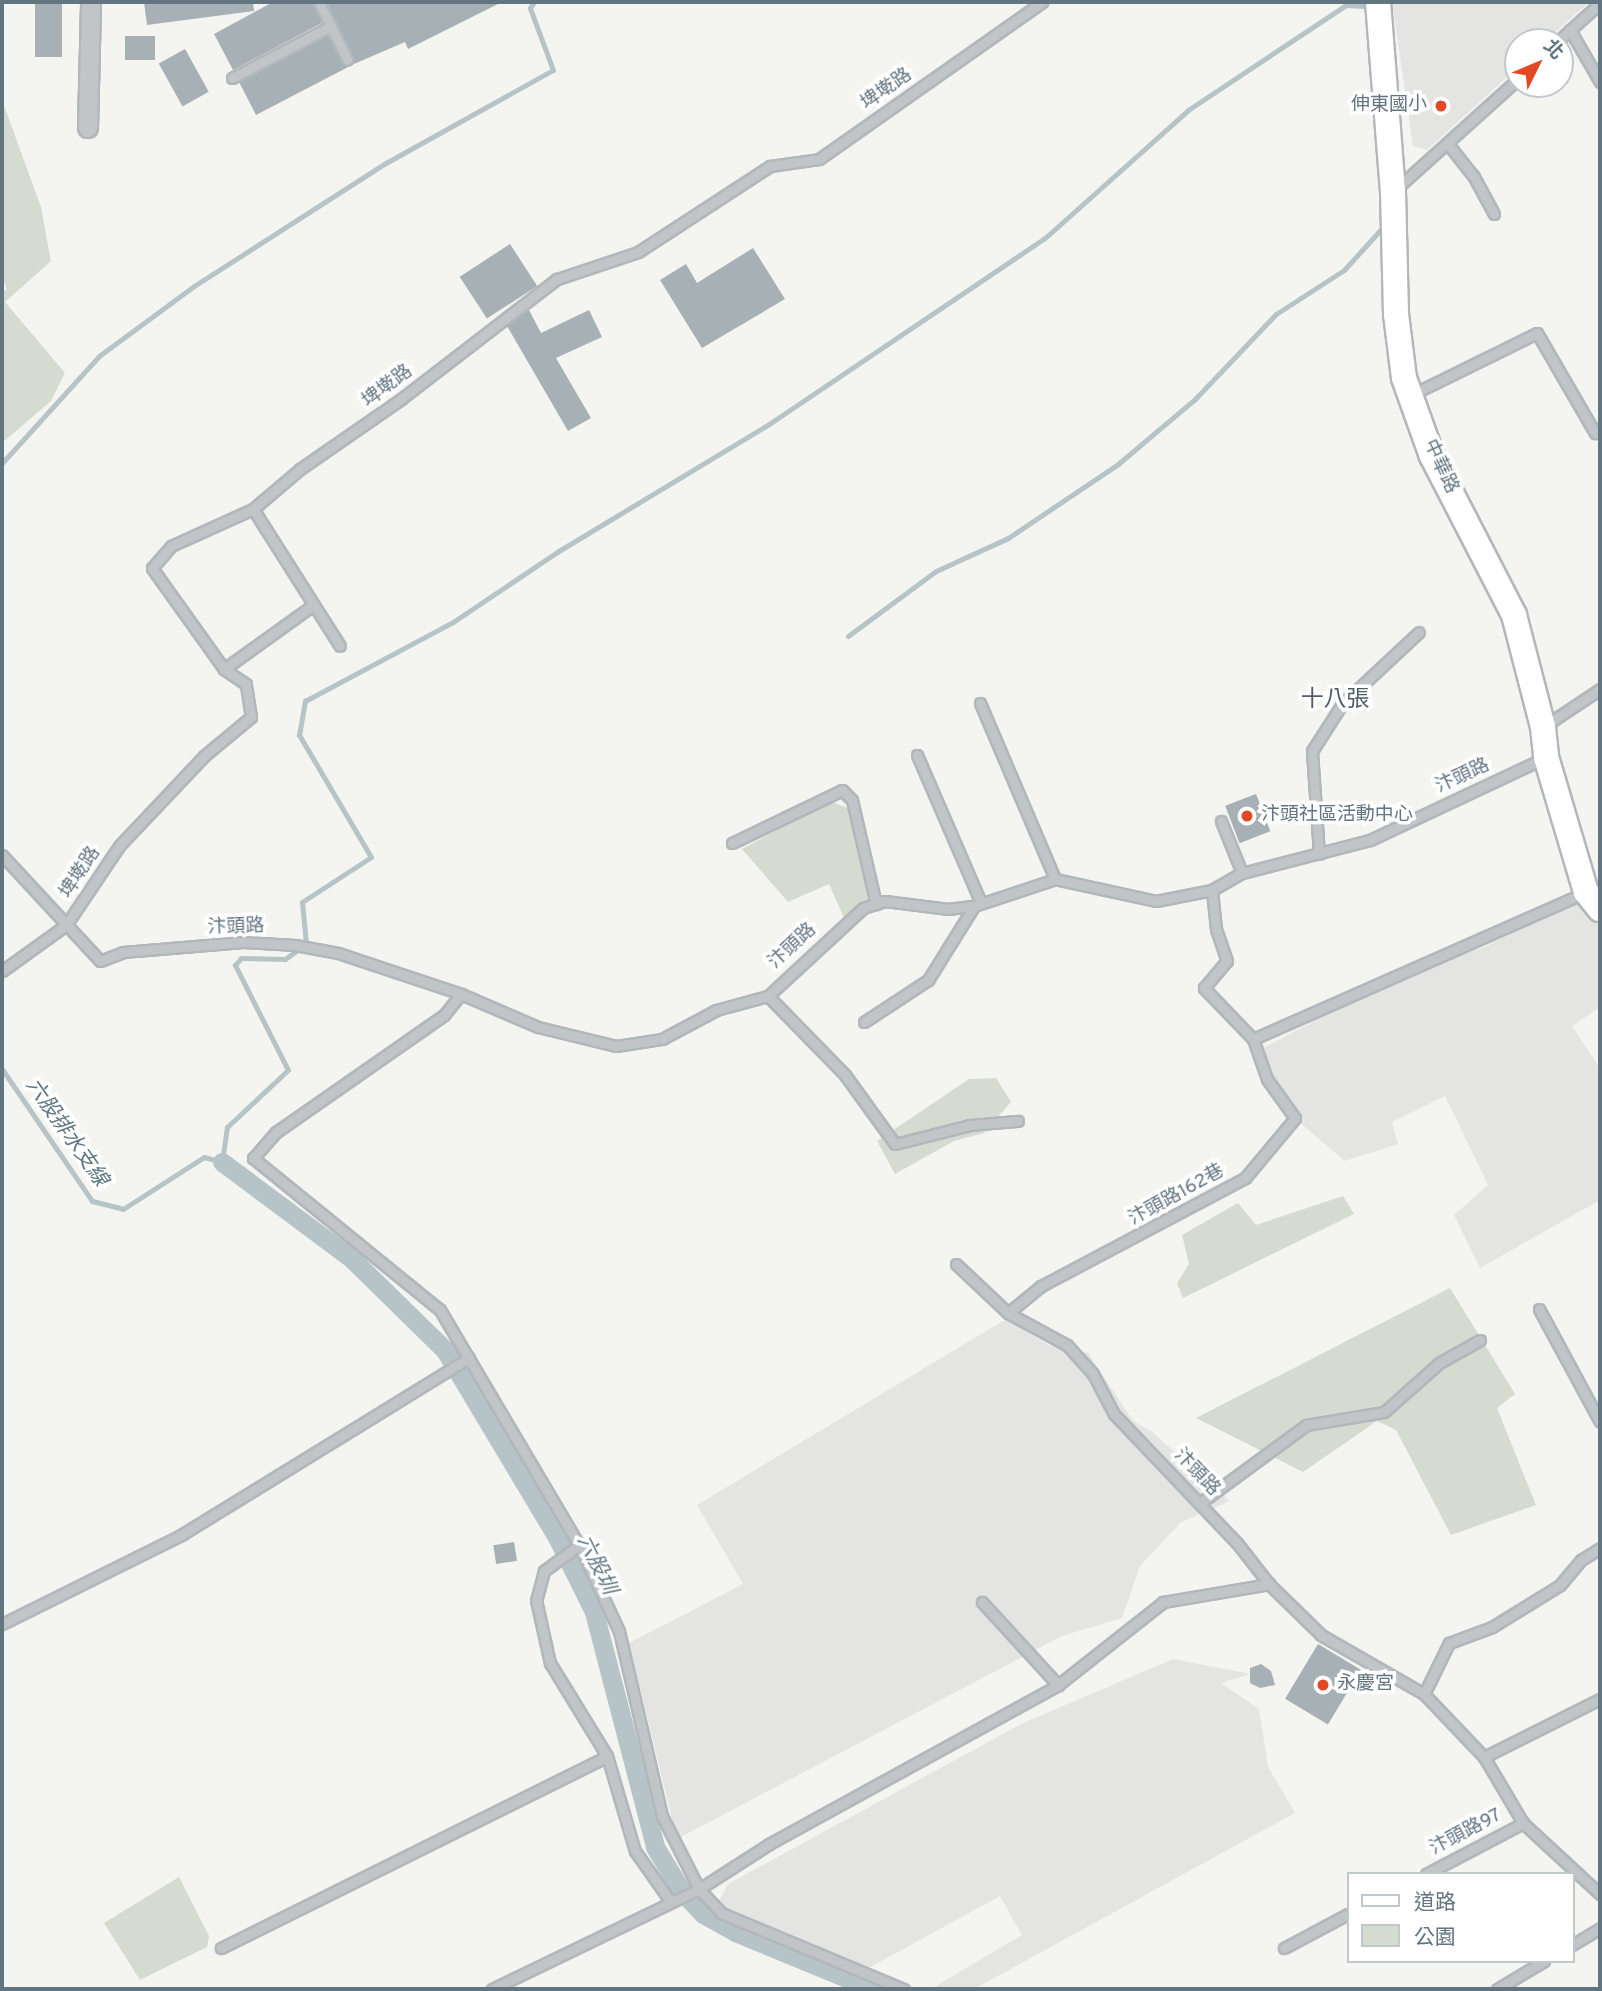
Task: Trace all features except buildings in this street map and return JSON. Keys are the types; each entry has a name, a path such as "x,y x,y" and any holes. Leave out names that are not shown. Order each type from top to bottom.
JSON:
{"street":[{"path":"88,128 92,2"},
{"name":"中華路","path":"1378,2 1393,191 1396,314 1410,396 1432,456 1514,615 1543,727 1546,757 1593,901"}],"lane":[{"path":"319,2 347,60"},
{"name":"埤墘路","path":"2,971 66,925 119,846 204,755 251,716 246,684 224,668 152,568 171,546 253,509 300,469 327,454 557,279 638,252 770,166 819,159 1042,2"},
{"path":"1572,28 1600,3"},
{"path":"232,78 331,26"},
{"path":"1574,37 1600,82"},
{"path":"1393,191 1504,92"},
{"path":"1448,144 1475,177 1494,214"},
{"path":"1410,396 1537,333 1595,433"},
{"path":"253,509 340,646"},
{"path":"224,668 313,605"},
{"path":"1319,854 1312,751 1342,704 1419,632"},
{"path":"1543,727 1600,689"},
{"path":"980,703 1055,879"},
{"path":"863,1022 928,980 978,904 917,755"},
{"name":"汴頭路","path":"66,925 100,961 123,952 244,943 311,948 461,994 538,1027 616,1046 662,1039 716,1010 768,996 809,955 863,908 876,904 908,902 948,909 978,904 1055,879 1156,901 1212,890 1242,873 1370,840 1546,757"},
{"path":"732,843 842,790 852,800 876,904"},
{"path":"1221,821 1242,873"},
{"name":"埤墘路","path":"2,855 66,925"},
{"name":"汴頭路162巷","path":"1008,1313 1041,1286 1245,1178 1295,1118 1267,1079 1253,1039 1204,988 1227,961 1216,929 1212,890"},
{"path":"1253,1039 1593,901"},
{"path":"461,994 444,1015 276,1132 253,1158 440,1310 466,1361 576,1547 619,1631 662,1816 699,1889 721,1913 904,1989"},
{"path":"768,996 845,1075 895,1144 970,1125 1018,1121"},
{"name":"汴頭路","path":"956,1264 1008,1313 1068,1345 1093,1374 1114,1414 1200,1503 1269,1584 1321,1635 1424,1694 1484,1757 1523,1823 1600,1894"},
{"path":"1539,1309 1600,1422"},
{"path":"1200,1503 1306,1425 1384,1412 1439,1363 1480,1340"},
{"path":"2,1624 181,1535 466,1361"},
{"path":"576,1547 544,1571 536,1600 550,1663 607,1756 635,1851 671,1902"},
{"path":"1424,1694 1449,1643 1492,1628 1560,1585 1581,1560 1600,1548"},
{"path":"492,1989 699,1889 769,1844 1058,1685 1163,1602 1269,1584"},
{"path":"982,1602 1058,1685"},
{"path":"1484,1757 1600,1699"},
{"path":"221,1948 607,1756"},
{"name":"汴頭路97","path":"1430,1872 1523,1823"},
{"path":"1284,1948 1346,1915"},
{"path":"1574,1944 1600,1928"},
{"path":"1496,1989 1541,1963"}],"shaded area":[{"name":"伸東國小","path":"1392,2 1589,2 1560,28 1504,28 1504,80 1427,150 1413,146"},
{"path":"1577,898 1600,927 1600,1007 1572,1026 1600,1069 1600,1200 1480,1268 1454,1215 1488,1185 1445,1096 1392,1122 1398,1144 1345,1161 1291,1115 1268,1072 1262,1049 1390,980 1487,946"},
{"path":"1006,1319 1048,1345 1088,1353 1133,1421 1150,1430 1230,1501 1181,1522 1140,1566 1122,1618 1062,1636 677,1839 629,1643 743,1584 697,1505"},
{"path":"1173,1659 1251,1674 1221,1683 1259,1709 1268,1767 1295,1813 974,1989 931,1989 1022,1935 1000,1896 867,1969 724,1919 719,1901 728,1884 1021,1724"}],"green space":[{"path":"2,100 41,207 51,261 5,302 65,373 51,401 2,443 2,291 7,290 2,276"},
{"path":"830,801 855,811 883,904 848,927 829,884 788,902 742,849"},
{"path":"996,1078 1011,1102 984,1133 954,1141 895,1174 877,1141 969,1079"},
{"path":"1343,1196 1354,1214 1183,1298 1177,1283 1189,1264 1182,1235 1238,1203 1256,1225"},
{"path":"1450,1288 1515,1394 1497,1408 1536,1505 1451,1535 1396,1430 1377,1421 1303,1472 1196,1418"},
{"path":"179,1877 209,1936 207,1947 140,1980 104,1923"}],"waterway":[{"path":"2,463 99,356 194,286 384,164 553,70 530,8 534,2"},
{"name":"六股排水支線","path":"2,1069 92,1201 123,1209 204,1157 222,1162 227,1127 288,1070 235,965 241,958 285,959 306,944 302,902 371,857 299,735 305,701 453,622 557,552 769,424 1045,238 1188,110 1346,5 1365,6"},
{"path":"848,636 936,571 1008,538 1118,464 1195,399 1276,314 1344,270 1383,227"},
{"name":"六股圳","path":"222,1162 351,1258 445,1350 558,1539 594,1612 655,1847 683,1893 703,1914 735,1932 873,1989"}],"place":[{"name":"伸東國小","path":"1441,106"},
{"name":"汴頭社區活動中心","path":"1247,816"},
{"name":"永慶宮","path":"1323,1685"}],"district":[{"name":"十八張","path":"1335,701"}]}
